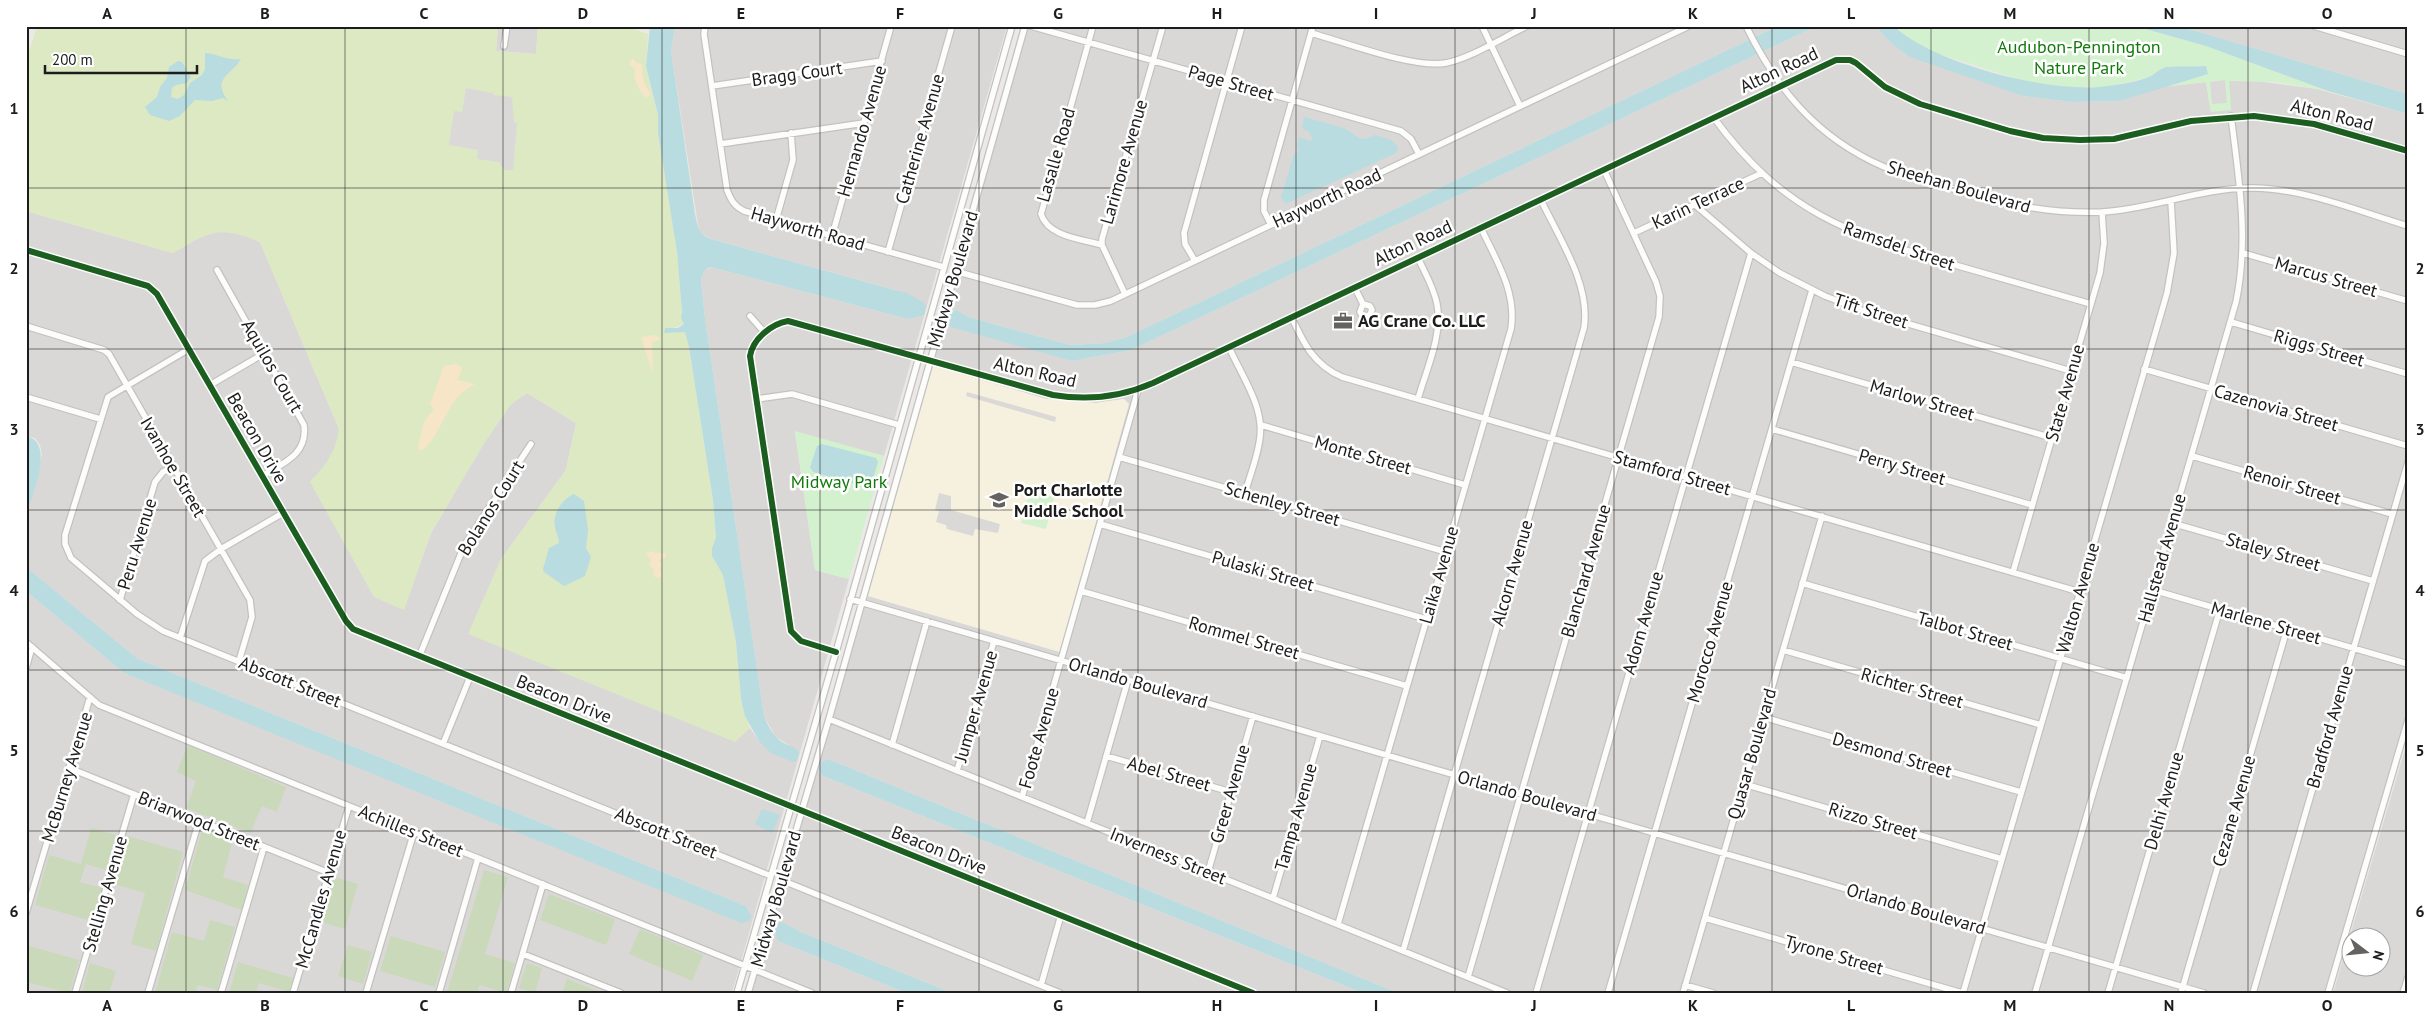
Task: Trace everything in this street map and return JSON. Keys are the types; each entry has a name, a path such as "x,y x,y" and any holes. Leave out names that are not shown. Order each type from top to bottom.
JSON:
{"street":[{"path":"504,46 507,26"},
{"name":"Hayworth Road","path":"706,26 704,34 720,144 727,190 732,202 744,211 943,267"},
{"name":"Hernando Avenue","path":"832,236 891,26"},
{"name":"Catherine Avenue","path":"888,252 952,26"},
{"name":"Midway Boulevard","path":"737,993 836,652 1012,26"},
{"name":"Midway Boulevard","path":"748,993 829,719 1025,26"},
{"name":"Page Street","path":"1031,26 1401,131 1411,139 1419,154"},
{"name":"Lasalle Road","path":"1093,26 1040,214 1044,224 1051,230 1102,245"},
{"name":"Larimore Avenue","path":"1125,294 1102,245 1163,26"},
{"path":"1194,261 1185,244 1184,234 1242,26"},
{"path":"1271,225 1264,211 1264,200 1313,26"},
{"path":"1482,26 1520,106"},
{"path":"1311,33 1426,64 1453,61 1527,26"},
{"name":"Hayworth Road","path":"955,271 1077,305 1096,305 1125,294 1689,26"},
{"name":"Sheehan Boulevard","path":"1746,26 1760,55 1780,87 1807,117 1835,140 1866,159 1898,173 2015,206 2056,212 2102,212 2138,208 2206,192 2240,188 2271,189 2301,194 2408,226"},
{"path":"2314,26 2408,54"},
{"name":"Alton Road","path":"836,652 801,641 791,631 750,356 751,347 778,323 788,321 1063,397 1102,398 1138,390 1836,60 1850,60 1885,87 1920,104 2010,131 2061,140 2114,138 2191,121 2231,116 2294,120 2408,151"},
{"name":"Bragg Court","path":"712,86 882,61"},
{"name":"Hallstead Avenue","path":"2036,993 2231,322 2239,288 2244,224 2231,116"},
{"name":"Ramsdel Street","path":"1714,118 1735,145 1762,173 1807,208 1864,237 2091,304"},
{"path":"720,144 864,122"},
{"path":"776,220 793,160 790,133"},
{"name":"Blanchard Avenue","path":"1468,977 1660,310 1656,282 1604,170"},
{"name":"Karin Terrace","path":"1634,233 1762,173"},
{"name":"Alcorn Avenue","path":"1403,951 1584,328 1586,307 1580,284 1541,200"},
{"name":"Walton Avenue","path":"1963,993 2171,271 2174,238 2171,201"},
{"name":"Tift Street","path":"1694,204 1751,254 1812,290 1864,311 2071,371"},
{"name":"State Avenue","path":"2013,572 2091,304 2103,255 2102,212"},
{"name":"Laika Avenue","path":"1338,924 1511,329 1513,310 1508,286 1480,228"},
{"name":"Beacon Drive","path":"26,250 148,286 157,294 346,621 353,629 1253,993"},
{"name":"Marcus Street","path":"2243,253 2408,301"},
{"name":"Adorn Avenue","path":"1536,993 1751,254"},
{"path":"1418,258 1434,294 1438,317 1436,335 1418,399"},
{"name":"Aquilos Court","path":"217,270 302,417 305,432 303,445 296,455 262,476"},
{"path":"1355,288 1363,304"},
{"name":"Morocco Avenue","path":"1608,993 1812,290"},
{"path":"750,316 766,333"},
{"name":"Stamford Street","path":"1292,318 1312,356 1327,370 1342,377 2080,592"},
{"name":"Riggs Street","path":"2231,322 2408,374"},
{"name":"Ivanhoe Street","path":"26,326 104,350 174,467 253,607 252,617 239,661"},
{"path":"1229,347 1256,404 1260,425 1259,445 1245,494"},
{"name":"Abscott Street","path":"189,349 108,397 100,419 65,544 71,558 149,623 180,638 771,876"},
{"path":"210,385 265,353"},
{"name":"Marlow Street","path":"1792,362 2052,438"},
{"name":"Cazenovia Street","path":"2144,370 2408,446"},
{"name":"Foote Avenue","path":"1022,797 1138,390"},
{"path":"757,399 792,394 899,425"},
{"path":"26,397 100,419"},
{"name":"Monte Street","path":"1260,425 1465,485"},
{"name":"Perry Street","path":"1772,429 2032,505"},
{"name":"Bolanos Court","path":"420,656 464,546 531,444"},
{"name":"Renoir Street","path":"2192,456 2392,514"},
{"name":"Schenley Street","path":"1119,457 1446,552"},
{"name":"Bradford Avenue","path":"2253,993 2408,462"},
{"name":"Peru Avenue","path":"120,600 155,482 163,472 174,467"},
{"path":"180,638 203,566 211,555 283,513"},
{"name":"Quasar Boulevard","path":"1683,993 1822,516"},
{"name":"Staley Street","path":"2172,523 2373,581"},
{"name":"Pulaski Street","path":"1100,524 1426,619"},
{"name":"Talbot Street","path":"1802,583 2127,678"},
{"name":"Marlene Street","path":"2153,590 2408,664"},
{"name":"Rommel Street","path":"1081,591 1407,686"},
{"name":"Orlando Boulevard","path":"850,599 2116,967 2182,990 2204,993"},
{"name":"Delhi Avenue","path":"2108,993 2220,609"},
{"path":"892,744 928,621"},
{"name":"Cezane Avenue","path":"2182,990 2287,629"},
{"name":"Jumper Avenue","path":"957,771 994,641"},
{"name":"Achilles Street","path":"26,642 99,705 812,993"},
{"path":"26,668 32,647"},
{"name":"Richter Street","path":"1783,650 2041,725"},
{"path":"443,744 470,677"},
{"path":"1087,823 1128,680"},
{"name":"McBurney Avenue","path":"26,913 90,697"},
{"name":"Greer Avenue","path":"1208,872 1253,716"},
{"name":"Desmond Street","path":"1763,717 2021,792"},
{"name":"Inverness Street","path":"829,719 1507,993"},
{"path":"2328,993 2408,720"},
{"name":"Tampa Avenue","path":"1273,898 1320,736"},
{"name":"Abel Street","path":"1106,756 1231,792"},
{"name":"Briarwood Street","path":"69,768 329,873"},
{"name":"Rizzo Street","path":"1744,784 2002,859"},
{"name":"Stelling Avenue","path":"75,993 134,794"},
{"name":"McCandles Avenue","path":"293,993 349,806"},
{"path":"148,993 199,820"},
{"path":"366,993 414,832"},
{"path":"221,993 264,847"},
{"path":"439,993 478,858"},
{"path":"781,880 1060,993"},
{"path":"511,993 543,884"},
{"path":"1041,985 1061,915"},
{"name":"Tyrone Street","path":"1705,918 1963,993"},
{"path":"523,954 621,993"},
{"path":"2403,993 2408,977"},
{"path":"1685,985 1713,993"}],"shaded area":[{"path":"498,26 538,26 536,54 496,51"},
{"path":"675,26 1007,26 884,456 795,432 815,570 849,579 732,993 26,993 26,591 124,673 751,915 746,906 138,659 26,567 26,515 42,455 40,445 35,438 26,436 26,211 173,253 200,237 218,231 241,234 260,242 339,429 337,445 327,464 311,482 404,609 431,533 484,443 511,404 527,393 576,423 566,470 501,559 735,741 750,728 759,741 799,752 775,736 764,716 705,319 702,275 704,271 711,267 908,319 922,301 896,290 711,239 699,231 671,51"},
{"path":"1028,26 1778,26 1127,337 1106,343 1070,345 968,317 957,310 950,312 1072,361 1131,350 1817,26 1875,26 1891,43 2023,96 2072,102 2120,101 2163,87 2206,82 2211,112 2228,81 2256,81 2317,89 2408,114 2408,707 2344,926 2342,926 2342,934 2325,993 1398,993 828,759 819,770 823,776 1363,993 952,993 801,932 782,922 778,941 906,993 751,993 868,596 1060,652 1124,399 1096,403 1046,399 933,366"},
{"path":"2179,26 2408,26 2408,94"},
{"path":"2225,80 2227,103 2212,104 2210,82"},
{"path":"466,88 493,93 493,95 512,97 514,122 517,123 513,170 504,170 499,162 477,159 478,150 449,145 454,111 462,112"},
{"name":"Port Charlotte Middle School","path":"933,366 1046,399 1096,403 1124,399 1129,404 1060,652 868,596"},
{"path":"967,392 1056,417 1055,422 966,396"},
{"path":"939,493 951,496 951,510 1000,524 998,533 975,529 973,536 947,529 946,525 936,522 939,511 935,510"},
{"path":"2408,739 2408,993 2333,993 2342,963 2342,976 2392,976 2392,926 2353,926"}],"green space":[{"path":"37,26 498,26 496,51 536,54 538,26 623,26 648,34 646,66 658,116 658,133 677,252 681,318 684,324 673,328 686,333 689,347 713,500 716,537 712,548 712,556 723,575 736,642 741,699 750,728 735,742 468,634 501,559 566,470 576,423 527,393 511,404 484,443 431,533 404,610 374,597 310,482 321,470 333,451 339,429 260,242 234,233 215,233 206,235 173,253 26,211 26,61"},
{"name":"Audubon-Pennington Nature Park","path":"1895,26 2135,26 2206,46 2328,91 2276,82 2229,81 2231,110 2211,112 2206,82 2169,86 2207,74 2205,66 2165,68 2150,77 2112,86 2081,88 2050,86 2024,81 1936,53 1909,39"},
{"name":"Midway Park","path":"795,431 884,456 849,579 815,570"},
{"path":"1030,490 1054,497 1046,529 1021,523"},
{"path":"188,745 286,787 277,812 262,806 250,833 186,808 196,781 177,772"},
{"path":"203,827 233,839 223,877 248,885 242,910 185,890"},
{"path":"91,828 116,835 106,870 86,864 80,882 102,888 92,921 35,905 49,855 81,864"},
{"path":"127,836 183,852 156,951 131,944 145,893 114,884"},
{"path":"484,870 508,877 485,954 515,963 506,993 480,985 477,993 447,993"},
{"path":"334,877 358,884 345,929 321,922"},
{"path":"549,894 615,919 606,945 540,920"},
{"path":"210,920 235,927 217,990 198,985 195,993 155,993 172,932 204,941"},
{"path":"640,929 703,955 692,981 629,954"},
{"path":"391,936 445,952 435,987 380,971"},
{"path":"26,945 79,960 70,993 26,982"},
{"path":"348,945 372,952 363,984 338,976"},
{"path":"238,962 293,978 289,992 259,983 256,993 229,993"},
{"path":"90,963 116,971 109,993 82,993"},
{"path":"527,963 542,968 535,993 519,988"},
{"path":"567,979 603,993 562,993"}],"sand":[{"path":"632,58 637,63 642,64 644,80 651,94 647,98 637,85 635,69 629,64"},
{"path":"655,335 661,339 652,342 653,374 641,337"},
{"path":"455,364 461,366 462,370 457,380 475,384 462,392 452,405 430,443 420,451 418,447 424,422 434,409 430,404 444,366"},
{"path":"650,551 666,553 666,557 659,560 662,565 660,570 662,575 659,578 653,576 654,569 649,565 651,560 646,554"}],"water":[{"path":"650,26 675,26 671,51 695,214 701,232 711,239 906,293 922,301 926,306 924,315 908,319 711,267 703,273 701,280 705,319 764,716 776,737 796,748 799,752 797,761 793,762 771,753 759,741 745,716 741,699 736,642 723,575 712,556 712,548 716,537 713,500 689,347 685,332 664,333 665,328 678,328 684,324 681,318 677,252 658,133 658,115 646,66"},
{"path":"1778,26 1817,26 1131,350 1072,361 951,327 948,322 950,312 957,310 968,317 1070,345 1106,343 1127,337"},
{"path":"1875,26 1894,26 1935,52 1962,63 2021,80 2050,85 2099,87 2132,82 2151,76 2167,67 2206,66 2208,74 2120,101 2072,102 2023,96 1910,57 1891,43"},
{"path":"2135,26 2179,26 2408,94 2408,114 2328,91 2206,46"},
{"path":"205,53 231,59 241,59 222,82 223,93 228,101 223,98 212,101 195,100 180,116 169,121 150,115 145,107 157,97 160,87 167,78 169,67 178,61 182,62 191,77 187,83 176,85 172,88 171,97 178,99 184,95 190,83 202,75 205,69"},
{"path":"1304,117 1344,128 1359,138 1365,139 1375,135 1386,138 1395,143 1398,150 1394,154 1285,204 1281,197 1294,154 1299,152 1297,146 1299,137 1310,141 1313,139 1309,132 1302,128"},
{"path":"26,436 35,440 40,448 41,458 37,483 26,515"},
{"path":"822,444 876,458 878,462 871,486 868,488 813,472 810,467 817,446"},
{"path":"574,494 584,501 588,530 586,548 591,557 585,576 564,586 544,572 543,569 549,548 559,543 554,522 559,507"},
{"path":"26,567 138,659 746,906 751,915 750,921 741,923 124,673 26,591"},
{"path":"828,759 1398,993 1363,993 823,776 819,770 822,762"},
{"path":"762,809 780,815 772,833 755,824"},
{"path":"782,922 801,932 952,993 906,993 778,941 774,930 775,924"}],"cycle path":[{"path":"836,652 801,641 791,631 750,356 759,338 775,325 788,321 1053,395 1079,398 1117,395 1153,383 1836,60 1850,60 1856,63 1885,87 1920,104 2010,131 2043,138 2114,139 2191,121 2254,116 2314,124 2408,151"},
{"path":"26,250 148,286 157,294 346,621 353,629 1253,993"}],"place":[{"name":"AG Crane Co. LLC","path":"1343,321"},
{"name":"Port Charlotte Middle School","path":"999,500"}]}
